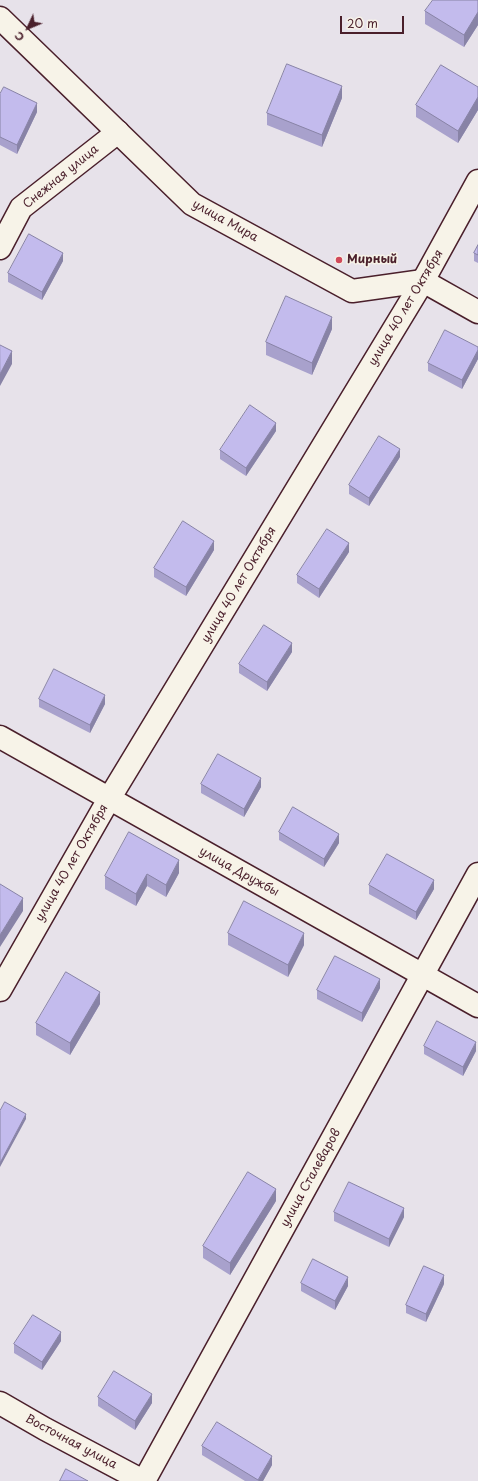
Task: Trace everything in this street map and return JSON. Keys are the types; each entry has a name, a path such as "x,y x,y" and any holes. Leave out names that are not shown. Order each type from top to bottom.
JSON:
{"street":[{"name":"улица Мира","path":"0,18 192,204 352,291 423,281"},
{"name":"Снежная улица","path":"0,248 22,208 118,132"},
{"name":"улица 40 лет Октября","path":"0,990 109,799 423,281 478,181"},
{"path":"423,281 478,312"},
{"name":"улица Дружбы","path":"0,737 478,1006"},
{"name":"улица Сталеваров","path":"144,1481 478,874"},
{"name":"Восточная улица","path":"0,1403 45,1429 144,1481"}],"building":[{"path":"433,0 478,0 478,12 464,35 425,11"},
{"path":"287,64 342,86 322,135 267,113"},
{"path":"441,65 478,87 478,97 458,131 416,105"},
{"path":"4,87 37,103 17,145 0,137 0,94"},
{"path":"29,234 63,253 42,292 8,273"},
{"path":"478,245 478,255 474,253"},
{"path":"286,296 332,317 312,363 266,342"},
{"path":"445,330 478,347 478,350 462,380 428,363"},
{"path":"0,345 12,351 0,374"},
{"path":"250,405 276,423 246,468 220,450"},
{"path":"379,436 400,449 369,498 349,485"},
{"path":"183,521 214,541 186,587 154,568"},
{"path":"327,529 349,543 319,589 297,575"},
{"path":"264,625 292,643 267,682 239,664"},
{"path":"54,669 105,695 90,725 39,699"},
{"path":"218,754 261,778 244,809 201,784"},
{"path":"293,807 339,834 324,859 279,832"},
{"path":"129,832 179,860 166,885 147,874 136,894 105,876"},
{"path":"387,854 434,880 416,912 369,885"},
{"path":"0,884 23,898 0,935"},
{"path":"244,901 304,933 288,965 228,933"},
{"path":"335,956 380,979 362,1013 317,990"},
{"path":"66,972 100,992 70,1043 36,1023"},
{"path":"437,1021 476,1042 463,1067 424,1046"},
{"path":"5,1102 26,1114 0,1163 0,1111"},
{"path":"248,1172 276,1189 230,1263 203,1246"},
{"path":"349,1182 404,1208 389,1239 334,1212"},
{"path":"313,1259 348,1277 335,1301 301,1283"},
{"path":"424,1266 444,1275 426,1314 406,1305"},
{"path":"33,1315 61,1332 42,1362 14,1344"},
{"path":"114,1371 152,1394 135,1421 98,1397"},
{"path":"217,1422 272,1456 258,1480 202,1446"},
{"path":"66,1469 88,1481 60,1481"}],"place":[{"name":"Мирный","path":"339,260"}]}
